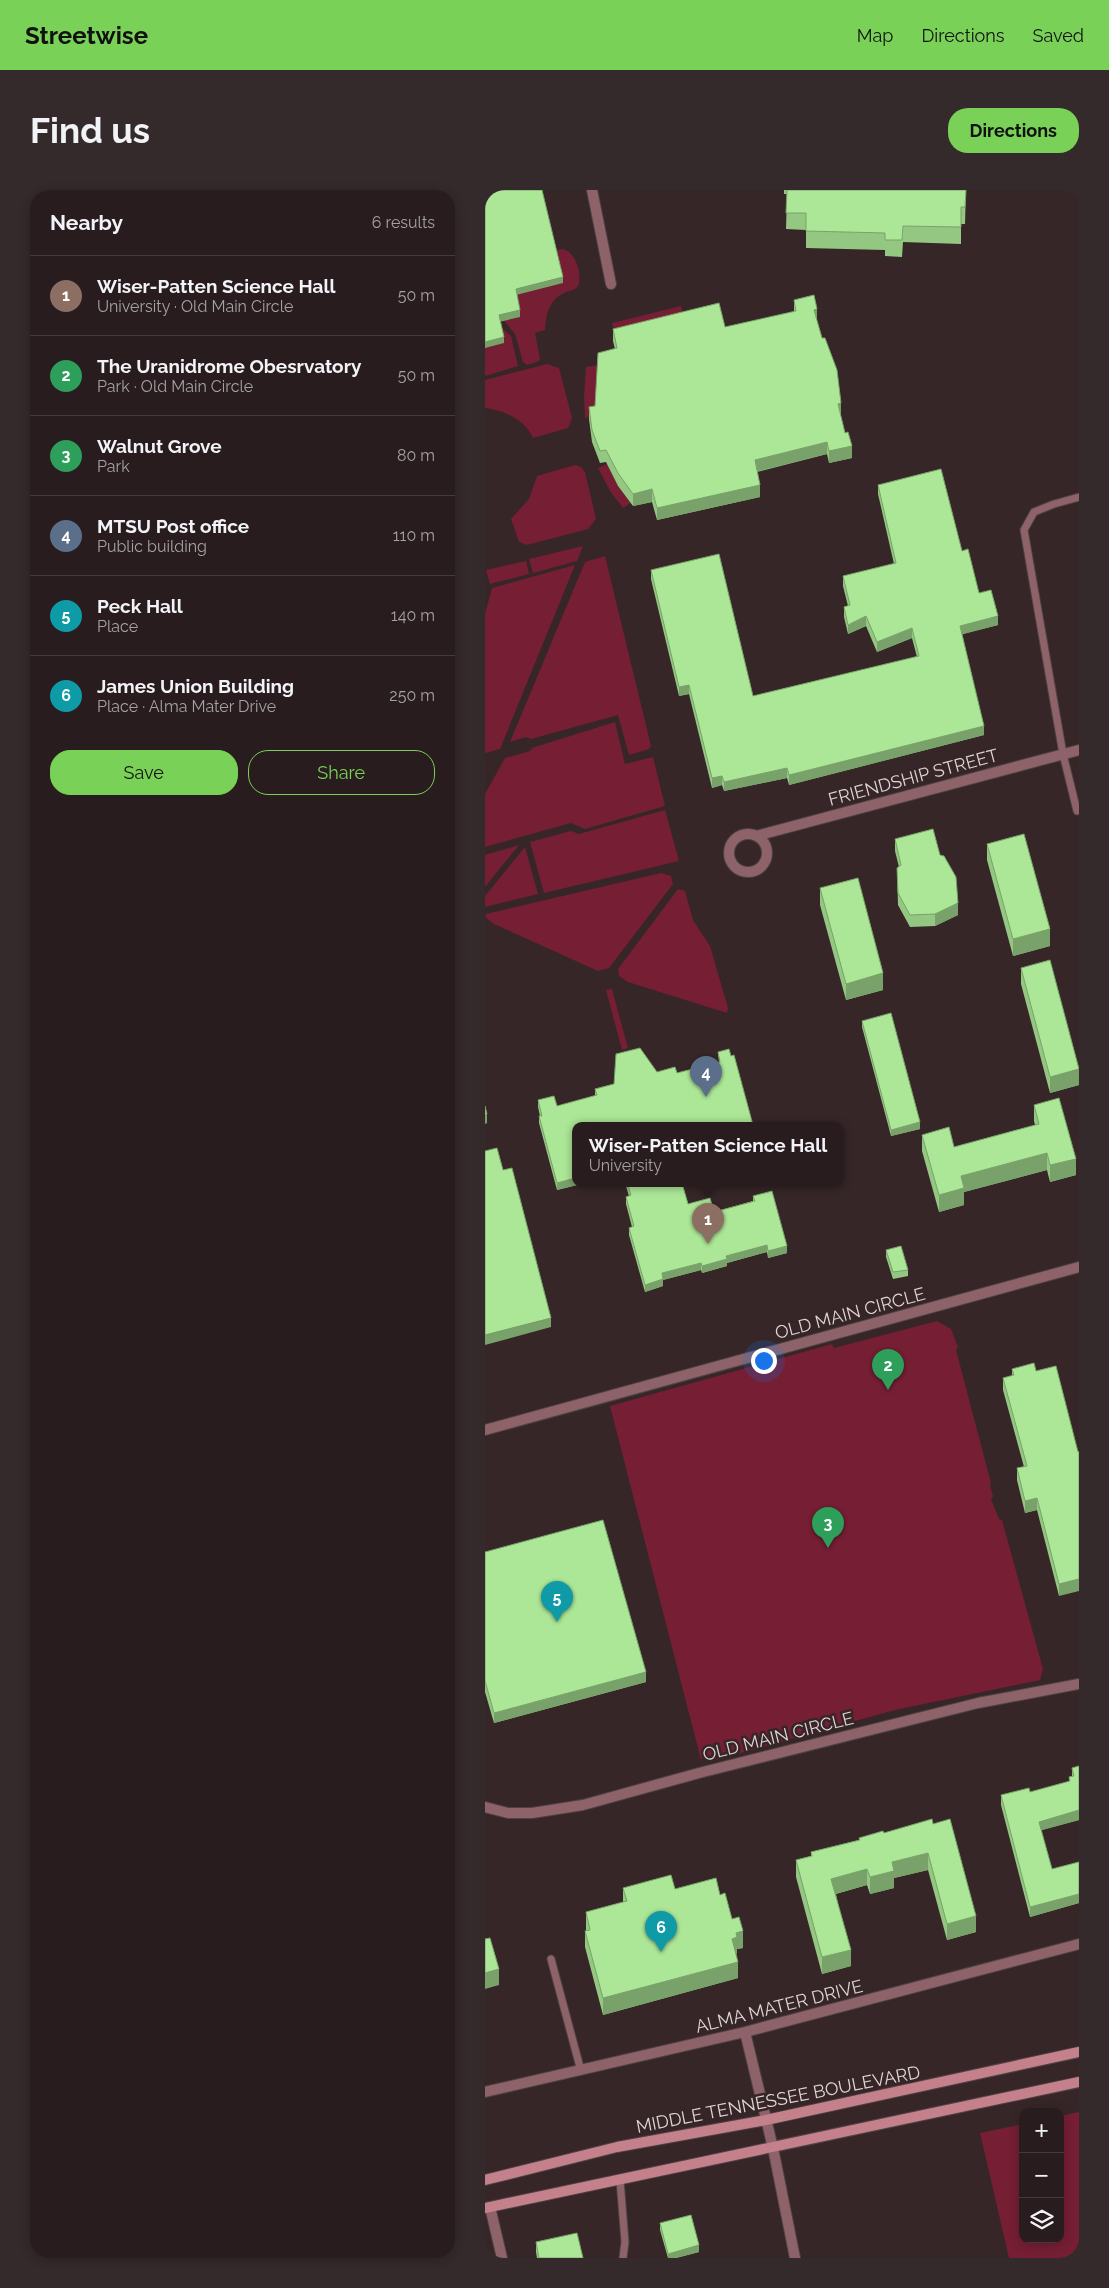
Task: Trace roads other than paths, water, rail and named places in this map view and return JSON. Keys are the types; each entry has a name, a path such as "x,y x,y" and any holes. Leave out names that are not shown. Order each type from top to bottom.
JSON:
{"main road":[{"name":"MIDDLE TENNESSEE BOULEVARD","path":"485,2180 617,2147 766,2120 1079,2052"},
{"path":"488,2208 1079,2082"}],"street":[{"path":"592,190 611,284"},
{"name":"FRIENDSHIP STREET","path":"756,836 1079,750"},
{"name":"OLD MAIN CIRCLE","path":"485,1430 1079,1267"},
{"name":"OLD MAIN CIRCLE","path":"485,1807 509,1813 532,1814 583,1805 699,1773 978,1702 1079,1684"},
{"name":"ALMA MATER DRIVE","path":"485,2092 745,2032 1079,1944"},
{"path":"745,2032 773,2148 795,2258"},
{"path":"488,2208 502,2258"}],"lane":[{"path":"1077,811 1063,754 1024,530 1034,512 1079,497"},
{"path":"551,1959 581,2071"},
{"path":"620,2180 625,2242 623,2258"}],"place":[{"name":"MTSU Post office","path":"706,1097"},
{"name":"Wiser-Patten Science Hall","path":"708,1244"},
{"name":"The Uranidrome Obesrvatory","path":"888,1390"},
{"name":"Walnut Grove","path":"828,1548"},
{"name":"Peck Hall","path":"557,1622"},
{"name":"James Union Building","path":"661,1952"}]}
